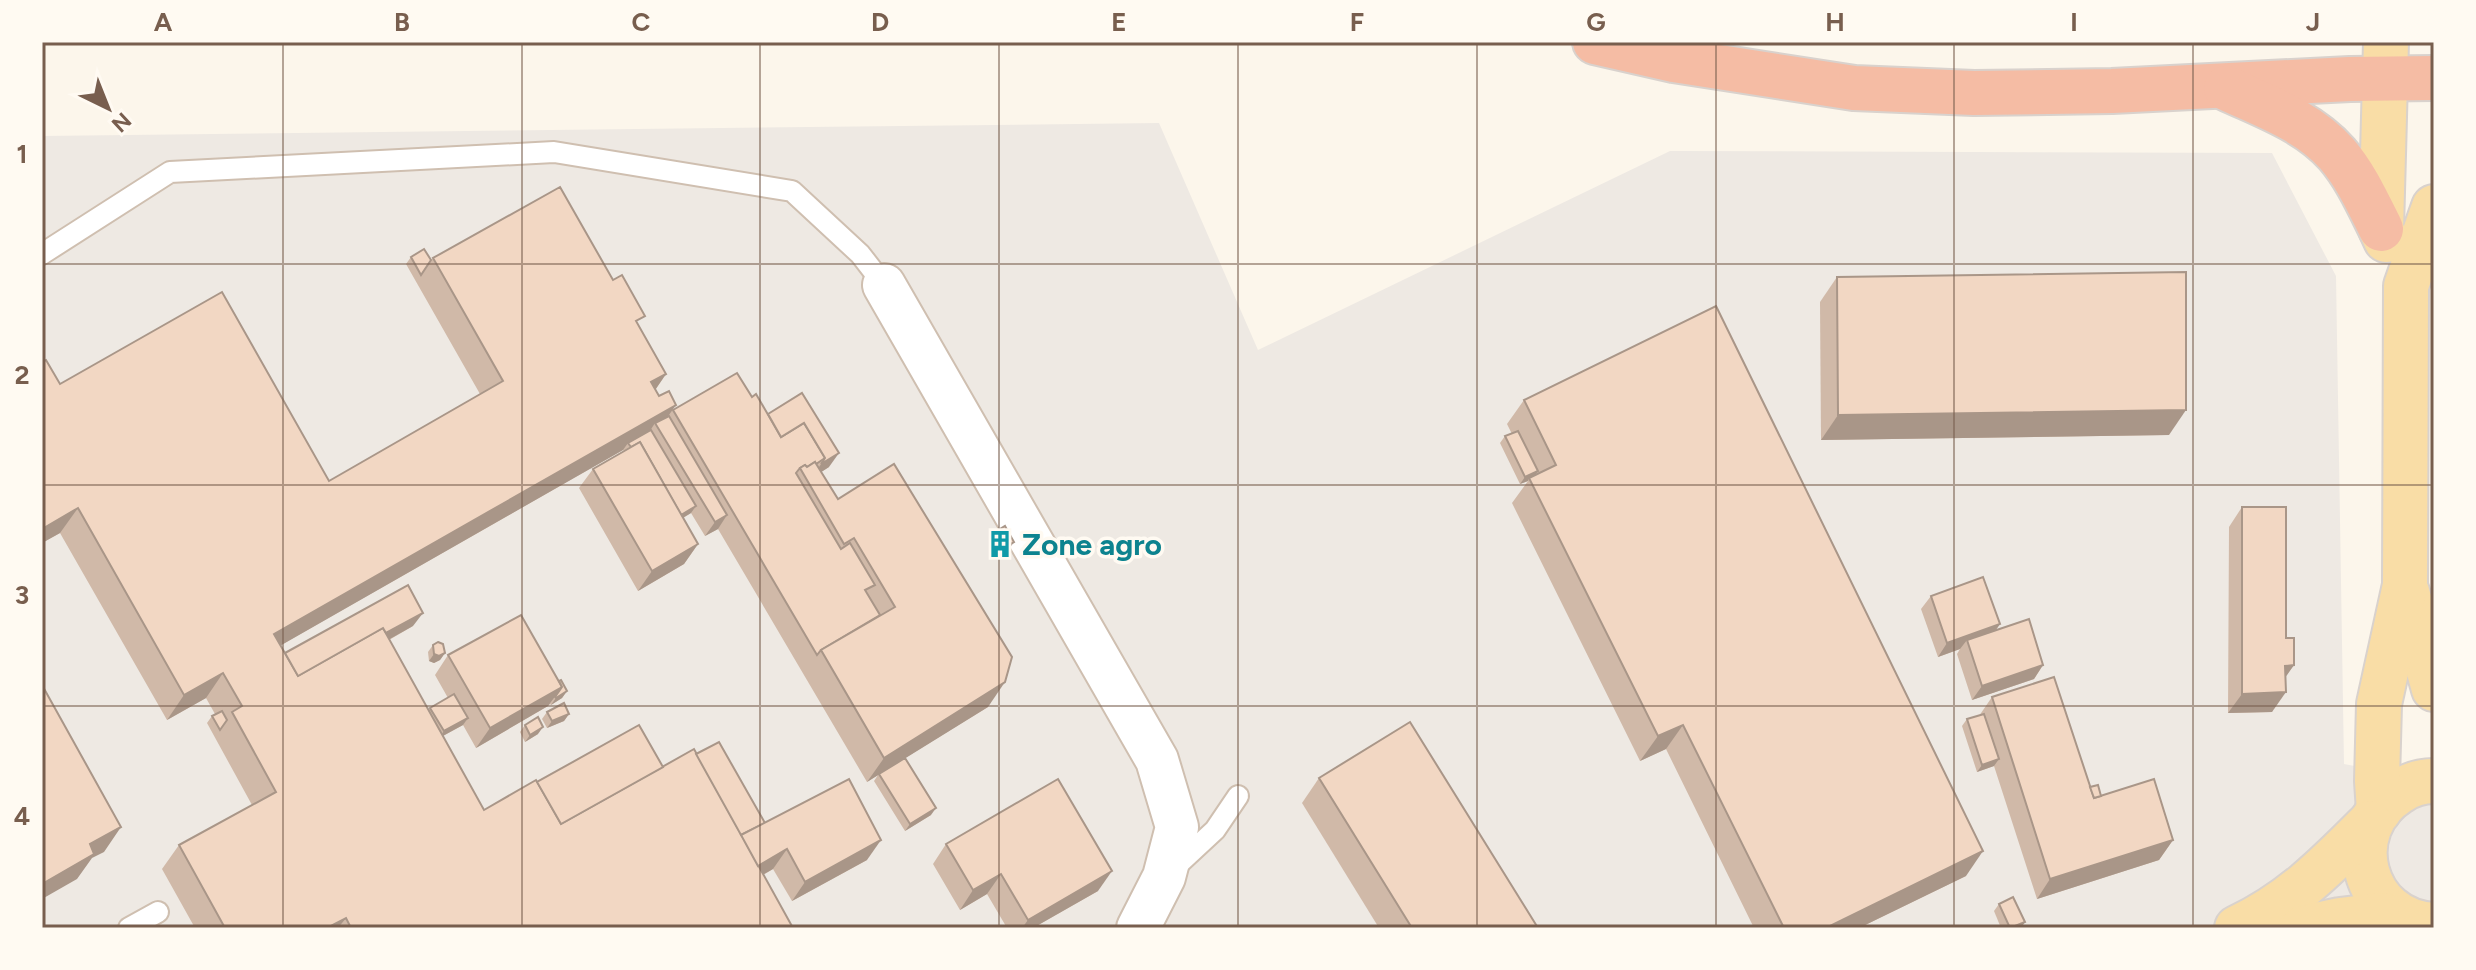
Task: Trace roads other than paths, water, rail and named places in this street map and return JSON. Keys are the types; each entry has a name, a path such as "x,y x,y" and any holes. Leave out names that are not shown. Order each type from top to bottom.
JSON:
{"highway":[{"path":"1595,42 1674,60 1854,88 1974,93 2112,91 2220,85 2387,60 2434,78"},
{"path":"2220,85 2302,124 2336,153 2361,189 2381,229"}],"main road":[{"path":"2387,60 2381,229 2406,286"},
{"path":"2422,923 2388,907 2372,887 2364,864 2364,844 2375,817 2379,704 2405,585 2406,286 2434,207"},
{"path":"2405,585 2434,689"},
{"path":"2237,928 2256,919 2323,872 2375,817 2387,799 2407,787 2434,781"},
{"path":"2303,928 2381,915 2422,923"}],"street":[{"path":"884,285 1157,760 1177,827 1164,877 1138,928"}],"lane":[{"path":"42,254 170,172 554,152 792,191 860,254 884,285"},
{"path":"1164,877 1215,830 1238,796"},
{"path":"129,928 158,912"}],"place":[{"name":"Zone agro","path":"1000,544"}]}
